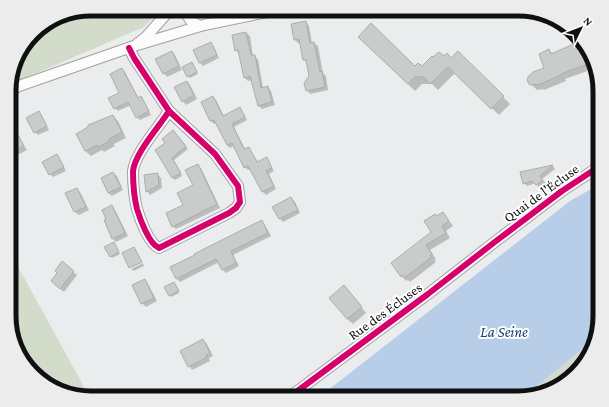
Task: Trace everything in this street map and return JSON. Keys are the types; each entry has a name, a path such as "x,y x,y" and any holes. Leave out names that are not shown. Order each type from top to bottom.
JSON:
{"street":[{"path":"132,47 149,33 164,16"},
{"path":"188,16 191,21 200,26"},
{"path":"16,87 132,47 200,26 251,16"},
{"path":"132,47 134,58 169,111 215,154 238,186 240,202 236,208 229,213 159,248 153,245 137,208 133,171 139,155 169,111"},
{"name":"Quai de l'Écluse","path":"496,241 562,191 593,171"},
{"name":"Rue des Écluses","path":"297,391 428,294 496,241"}],"green space":[{"path":"86,16 154,16 144,27 23,79 17,79 17,76 26,53 45,31 53,26 76,17"},
{"path":"16,263 86,390 62,385 49,378 31,362 26,354 17,331"},
{"path":"587,345 580,358 560,378 547,385 534,389"}],"water":[{"name":"La Seine","path":"593,188 592,331 587,345 534,389 523,391 327,391 570,201"}],"building":[{"path":"306,21 310,43 314,42 320,72 322,71 325,87 306,91 304,83 309,76 306,60 303,60 299,39 294,40 291,24"},
{"path":"371,23 415,66 418,63 422,66 432,56 433,57 439,52 444,56 447,53 451,58 458,51 504,96 491,109 448,67 430,84 424,77 415,77 408,84 358,37"},
{"path":"246,32 251,55 255,55 261,88 268,86 272,102 258,106 250,76 244,78 238,50 235,51 232,35"},
{"path":"211,42 217,55 199,63 193,50"},
{"path":"565,48 580,48 588,64 561,74 538,85 529,84 527,80 528,77 533,72 544,68 539,54 549,49 551,54"},
{"path":"172,51 179,66 163,74 155,59"},
{"path":"192,62 197,72 187,77 182,67"},
{"path":"122,68 138,98 141,96 149,111 136,118 128,102 114,109 108,98 119,93 110,74"},
{"path":"187,81 194,95 182,102 174,87"},
{"path":"213,96 223,116 240,107 245,117 232,124 244,149 249,147 257,162 267,157 272,168 266,171 274,186 262,192 248,166 244,168 232,143 227,145 214,120 210,121 201,102"},
{"path":"39,111 47,126 34,133 26,118"},
{"path":"113,115 122,132 109,139 110,141 85,151 76,134 88,127 88,125"},
{"path":"173,130 186,146 172,158 181,173 172,178 155,150 165,143 162,139"},
{"path":"16,134 24,146 16,151"},
{"path":"57,154 64,167 49,175 42,162"},
{"path":"198,164 217,204 172,227 166,213 183,205 177,193 193,185 185,170"},
{"path":"553,165 540,176 543,180 536,185 532,181 523,184 520,172"},
{"path":"113,172 121,187 108,193 101,178"},
{"path":"158,173 159,185 146,192 144,175"},
{"path":"77,188 86,207 74,212 65,193"},
{"path":"291,197 298,210 279,219 272,207"},
{"path":"112,205 125,233 112,239 104,220 106,219 102,210"},
{"path":"443,212 449,221 442,226 446,233 426,245 432,254 430,255 432,257 404,278 403,275 401,277 391,263 431,232 424,221 435,214 436,216"},
{"path":"262,220 268,233 231,251 236,263 222,270 216,259 176,279 170,267"},
{"path":"114,242 119,252 110,257 104,247"},
{"path":"134,247 142,262 129,268 122,253"},
{"path":"62,261 74,271 60,289 51,281 57,273 55,271"},
{"path":"145,279 154,298 141,304 132,285"},
{"path":"174,282 179,291 169,296 164,287"},
{"path":"344,285 362,307 347,319 329,298"},
{"path":"203,339 210,353 206,355 207,357 188,367 180,351"}],"cycle path":[{"path":"129,48 169,111 215,154 238,186 240,202 236,208 229,213 159,248 155,246 148,237 138,213 134,195 133,171 138,156 169,111"},
{"path":"297,391 428,294 562,191 593,171"}]}
